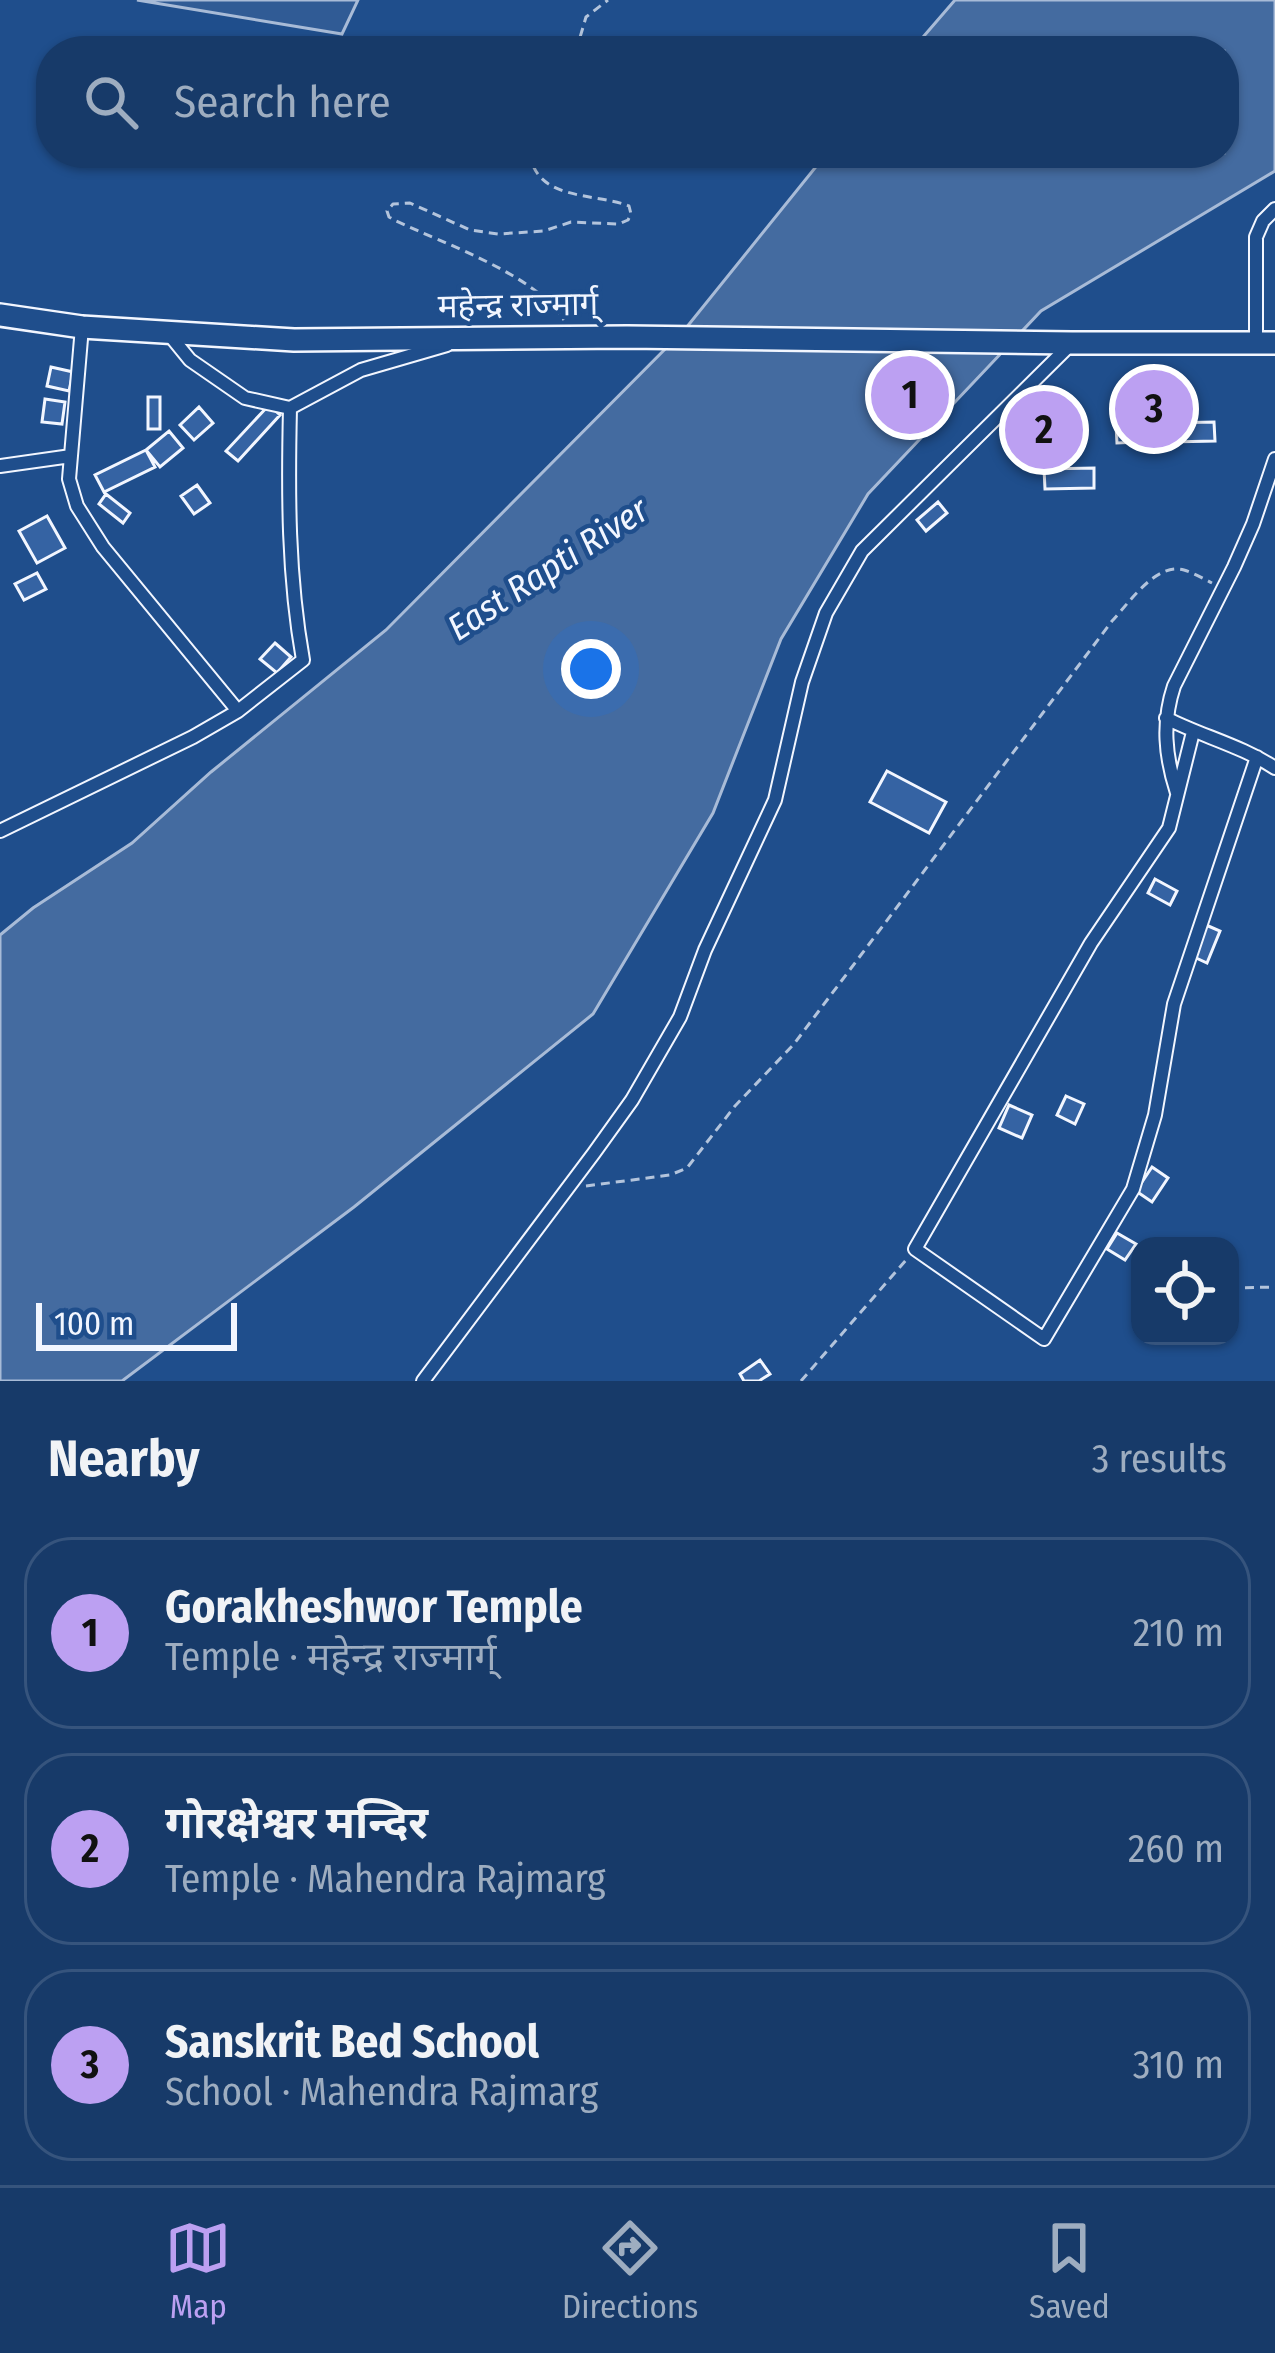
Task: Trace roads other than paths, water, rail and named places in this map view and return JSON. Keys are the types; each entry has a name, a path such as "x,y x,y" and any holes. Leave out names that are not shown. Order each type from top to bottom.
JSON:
{"highway":[{"name":"महेन्द्र राज्मार्ग्","path":"0,315 82,327 294,340 627,337 1265,342"}],"street":[{"path":"1265,342 1256,237 1275,209"},
{"path":"82,327 69,479 77,506 103,547 238,711"},
{"path":"168,333 190,360 245,398 290,408 361,370 465,339"},
{"path":"423,1381 632,1100 680,1017 705,950 775,800 802,682 826,613 862,551 1072,344"},
{"path":"0,831 194,737 238,711 303,660 290,579 290,408"},
{"path":"0,466 71,456"},
{"path":"1178,794 1170,771 1166,718 1174,686 1253,524 1275,459"},
{"path":"1166,718 1258,757 1275,769"},
{"path":"1192,732 1169,828 1090,943 916,1249 1044,1339 1133,1189 1155,1114 1174,1004 1258,757"}],"water":[{"name":"East Rapti River","path":"955,0 1275,0 1275,171 1041,311 868,494 781,639 713,813 593,1014 354,1207 122,1381 0,1381 0,935 132,843 211,772 386,630 686,328 815,168 1239,168 1239,36 924,36"}],"place":[{"name":"Gorakheshwor Temple","path":"910,395"},
{"name":"Sanskrit Bed School","path":"1154,409"},
{"name":"गोरक्षेश्वर मन्दिर","path":"1044,430"}]}
